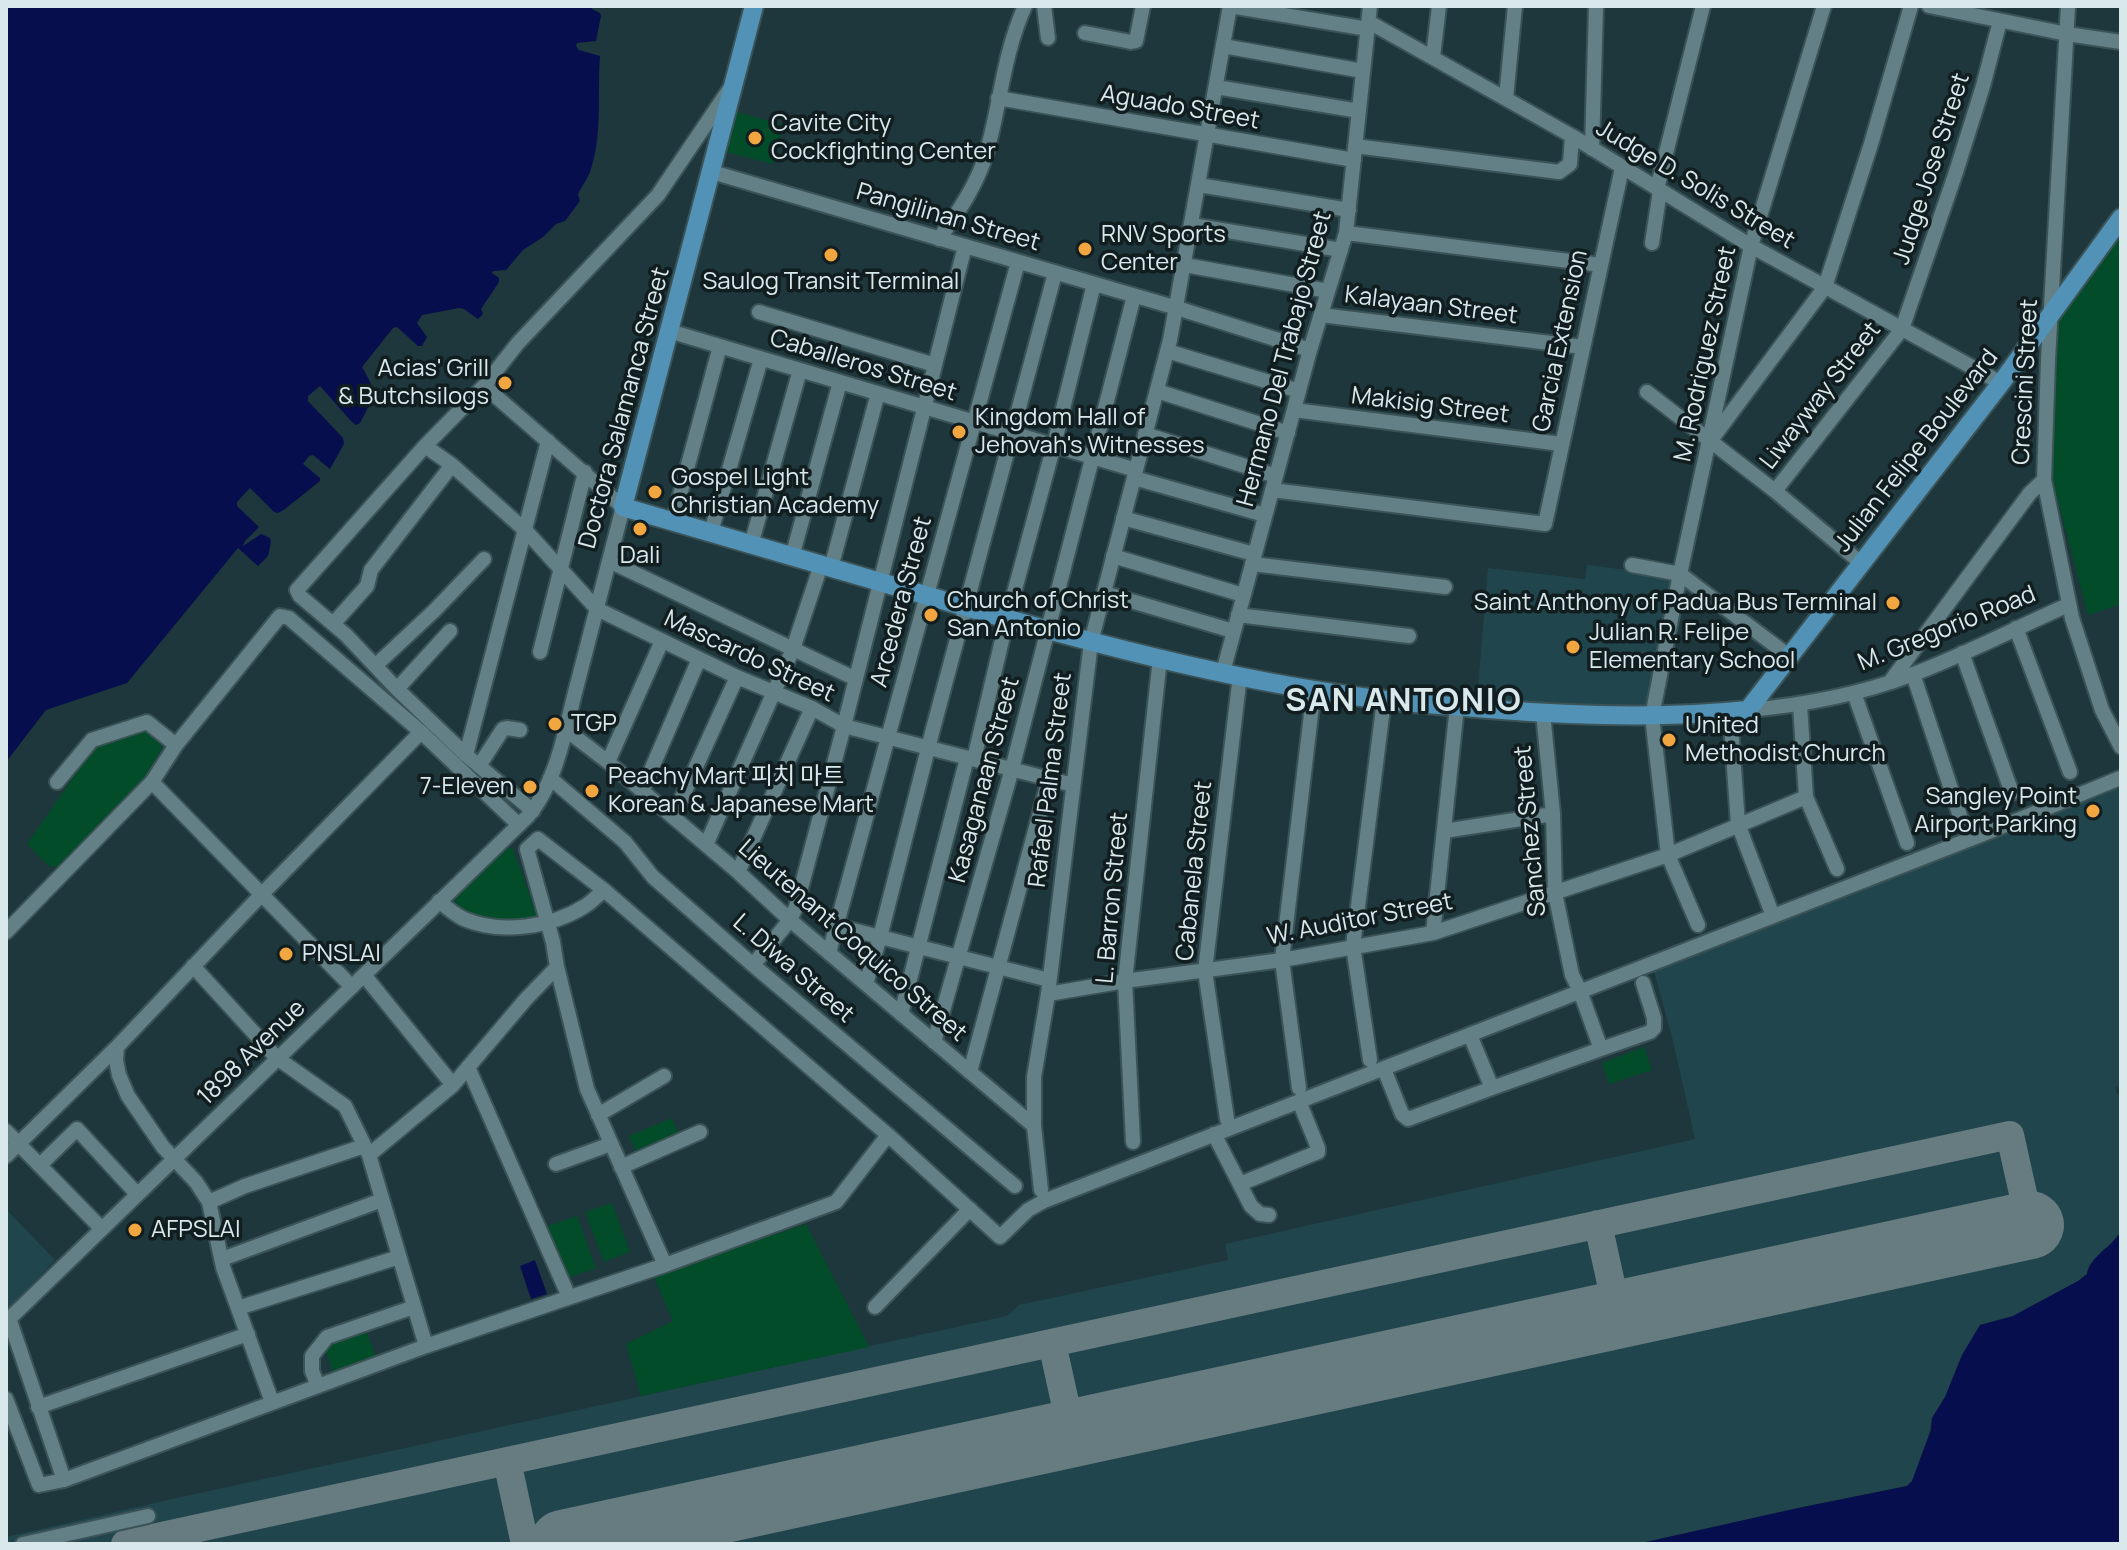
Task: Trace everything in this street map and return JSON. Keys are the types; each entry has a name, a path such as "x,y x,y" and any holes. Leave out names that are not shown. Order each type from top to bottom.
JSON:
{"main road":[{"name":"Doctora Salamanca Street","path":"623,507 754,6"},
{"name":"Julian Felipe Boulevard","path":"1739,711 1789,656 2001,383 2121,218"},
{"name":"M. Gregorio Road","path":"623,507 1091,642 1314,689 1384,700 1543,713 1652,716 1739,711"}],"street":[{"path":"939,239 961,208 987,153 1009,46 1025,6"},
{"path":"1044,6 1048,38"},
{"path":"1085,33 1136,41 1143,6"},
{"name":"Judge D. Solis Street","path":"1230,6 1368,26 1433,57 1572,136 1751,246 2001,383"},
{"name":"Rafael Palma Street","path":"1041,1190 1034,1126 1035,1063 1049,987 1091,642 1177,308 1230,6"},
{"name":"Hermano Del Trabajo Street","path":"1232,673 1233,631 1310,350 1346,233 1370,6"},
{"path":"1433,57 1439,6"},
{"path":"1506,98 1515,6"},
{"path":"1592,149 1596,6"},
{"path":"1652,243 1659,190 1703,6"},
{"name":"M. Rodriguez Street","path":"1698,925 1668,855 1652,716 1751,246 1824,6"},
{"path":"1710,441 1825,287 1911,6"},
{"path":"1929,6 2121,42"},
{"name":"Crescini Street","path":"2068,6 2044,480 2068,605 2102,710 2121,747"},
{"name":"Judge Jose Street","path":"1902,329 1956,172 2000,21"},
{"path":"1223,46 1363,71"},
{"path":"527,817 479,766 298,594 298,588 425,446 484,386 518,343 658,195 736,80"},
{"path":"1216,87 1359,111"},
{"name":"Aguado Street","path":"998,98 1208,135 1354,153 1559,172 1570,164 1572,136"},
{"name":"Garcia Extension","path":"1274,483 1545,524 1622,168"},
{"name":"Pangilinan Street","path":"712,172 1310,350"},
{"path":"1199,185 1349,210"},
{"path":"1192,225 1341,250"},
{"path":"1346,233 1601,265"},
{"path":"753,965 790,920 796,907 965,246"},
{"name":"Arcedera Street","path":"829,953 1018,262"},
{"path":"1185,265 1328,291"},
{"path":"866,984 1055,273"},
{"path":"901,1014 1054,445 1094,284"},
{"name":"Kasaganaan Street","path":"934,1042 1012,769 1134,296"},
{"path":"759,312 935,365"},
{"name":"Kalayaan Street","path":"1321,315 1583,347"},
{"name":"Liwayway Street","path":"1775,491 1902,329"},
{"name":"Caballeros Street","path":"669,331 1093,457 1135,474 1265,515"},
{"path":"673,521 720,346"},
{"path":"1167,351 1299,391"},
{"path":"711,532 761,359"},
{"path":"751,545 800,370"},
{"path":"792,557 840,382"},
{"path":"484,386 623,507"},
{"path":"1157,391 1288,433"},
{"path":"1647,392 1775,491 1861,563"},
{"path":"706,845 775,693 826,567 878,393"},
{"name":"Makisig Street","path":"1294,410 1561,444"},
{"path":"1145,434 1274,483"},
{"path":"466,755 548,441"},
{"path":"425,446 452,465 526,531 597,609"},
{"path":"333,624 367,586 371,570 452,465"},
{"path":"540,652 585,472"},
{"path":"1889,682 2030,493 2044,480"},
{"name":"Doctora Salamanca Street","path":"527,817 550,778 623,507"},
{"path":"1123,518 1253,559 1445,587"},
{"path":"1113,556 1243,595"},
{"path":"375,666 484,559"},
{"path":"609,561 856,679"},
{"path":"1632,565 1680,574 1789,656"},
{"path":"1104,593 1233,631"},
{"name":"M. Gregorio Road","path":"1739,711 1800,705 1889,682 2068,605"},
{"name":"Mascardo Street","path":"597,609 737,677 812,708 844,726 1073,785"},
{"path":"1238,615 1409,636"},
{"path":"6,932 152,782 176,745 280,616 289,618 421,732 527,817"},
{"path":"2016,628 2070,772"},
{"path":"397,689 450,631"},
{"path":"608,762 662,641"},
{"path":"1962,653 2012,793"},
{"name":"L. Barron Street","path":"1133,1142 1125,981 1160,658"},
{"path":"642,791 699,659"},
{"name":"Cabanela Street","path":"1227,1119 1205,971 1232,673"},
{"path":"1913,674 1961,819"},
{"path":"673,817 737,677"},
{"path":"1240,1184 1318,1152 1299,1094 1282,960 1314,689"},
{"path":"1854,693 1907,843"},
{"path":"1370,1060 1353,946 1384,700"},
{"path":"1800,705 1806,797 1837,869"},
{"path":"1433,933 1457,706"},
{"path":"738,872 812,708"},
{"path":"1739,711 1738,824 1773,916"},
{"name":"Sanchez Street","path":"1543,713 1553,814 1555,893 1572,975 1601,1049"},
{"path":"57,782 92,740 147,722 176,745"},
{"path":"479,766 503,729 520,730"},
{"name":"Lieutenant Coquico Street","path":"565,729 738,872 790,920 1034,1126"},
{"path":"6,1156 117,1047 421,732"},
{"name":"L. Diwa Street","path":"550,778 619,836 653,877 753,965 1015,1186"},
{"path":"665,1265 587,1089 548,922 527,849 538,839 604,890 888,1135 1000,1237 1028,1210 1044,1201 1214,1134 1299,1094 1384,1069 2120,778"},
{"path":"970,1072 1049,779"},
{"path":"152,782 352,987"},
{"name":"W. Auditor Street","path":"1049,987 1205,971 1433,933 1668,855 1806,797"},
{"path":"1444,831 1553,814"},
{"name":"1898 Avenue","path":"8,1320 527,817"},
{"path":"439,901 463,919 476,924 523,926 548,922 586,905 604,890"},
{"path":"837,926 1000,967 1049,987"},
{"path":"193,966 277,1058 345,1106 366,1150 426,1346"},
{"path":"209,1202 245,1186 366,1150 453,1085 557,967"},
{"path":"364,975 453,1085"},
{"path":"1384,1069 1402,1114 1408,1119 1650,1032 1654,1028 1654,1018 1643,983"},
{"path":"1470,1035 1492,1088"},
{"path":"117,1047 119,1075 128,1096 173,1159 196,1182 209,1202 222,1259 272,1402"},
{"path":"468,1067 569,1297"},
{"path":"598,1115 664,1076"},
{"path":"40,1165 77,1129 137,1194"},
{"path":"6,1131 101,1228"},
{"path":"621,1167 700,1132"},
{"path":"1214,1134 1254,1211 1269,1215"},
{"path":"6,1399 39,1485 64,1480 426,1346 665,1265 836,1202 888,1135"},
{"path":"556,1164 611,1144"},
{"path":"222,1259 382,1200"},
{"path":"875,1307 970,1209"},
{"path":"238,1308 399,1257"},
{"path":"318,1386 312,1371 312,1356 327,1337 414,1307"},
{"path":"8,1320 64,1480"},
{"path":"38,1407 248,1334"},
{"path":"23,1544 148,1516"}],"shaded area":[{"path":"6,6 593,6 592,9 601,16 596,41 577,43 576,46 579,50 600,56 598,129 590,172 578,194 580,201 565,221 556,224 523,250 506,270 493,271 499,282 478,319 459,308 422,315 417,323 427,337 422,346 418,346 397,327 393,328 362,367 372,395 360,423 356,425 351,421 320,386 308,396 308,401 343,438 344,444 330,469 313,455 309,456 303,464 320,481 278,513 250,488 237,502 237,506 259,527 243,546 261,534 270,538 268,556 258,566 238,548 127,683 46,710 6,762"},
{"name":"Julian R. Felipe Elementary School","path":"1587,565 1679,576 1651,711 1477,700 1488,568 1585,579"},
{"path":"2121,774 2121,1090 2116,1086 2116,1092 2121,1097 2121,1231 2078,1281 2013,1316 1980,1325 1932,1418 1912,1481 1907,1486 1637,1544 6,1544 6,1537 159,1502 1002,1317 1019,1305 1228,1260 1225,1244 1695,1139 1650,956"},
{"path":"6,1209 55,1260 6,1311"},
{"path":"2121,1231 2121,1544 1637,1544 1907,1486 1912,1481 1931,1430 1932,1418 1980,1325 2013,1316 2078,1281"},
{"path":"535,1260 547,1294 531,1299 520,1266"}],"green space":[{"name":"Cavite City Cockfighting Center","path":"737,112 784,125 773,164 726,152"},
{"path":"2121,234 2121,604 2088,615 2050,471 2056,321"},
{"path":"145,730 157,738 162,748 145,777 57,867 49,866 27,844 90,753 102,741"},
{"path":"507,847 513,849 537,915 507,922 487,919 457,908 455,899"},
{"path":"1644,1047 1652,1070 1609,1084 1602,1063"},
{"path":"672,1118 681,1138 638,1156 629,1136"},
{"path":"612,1203 630,1252 604,1262 585,1212"},
{"path":"577,1216 596,1268 567,1278 548,1226"},
{"path":"806,1224 869,1347 641,1396 626,1344 673,1321 653,1275"},
{"path":"366,1331 376,1356 333,1372 324,1347"}],"taxiway":[{"path":"125,1544 2010,1135 2030,1225"},
{"path":"1598,1224 1618,1315"},
{"path":"1052,1343 1072,1434"},
{"path":"507,1461 525,1544"}],"runway":[{"path":"563,1544 2030,1225"}],"place":[{"name":"Cavite City Cockfighting Center","path":"755,138"},
{"name":"RNV Sports Center","path":"1085,249"},
{"name":"Saulog Transit Terminal","path":"831,255"},
{"name":"Acias' Grill & Butchsilogs","path":"505,383"},
{"name":"Kingdom Hall of Jehovah's Witnesses","path":"959,432"},
{"name":"Gospel Light Christian Academy","path":"655,492"},
{"name":"Dali","path":"640,529"},
{"name":"Saint Anthony of Padua Bus Terminal","path":"1893,603"},
{"name":"Church of Christ San Antonio","path":"931,615"},
{"name":"Julian R. Felipe Elementary School","path":"1573,647"},
{"name":"TGP","path":"555,724"},
{"name":"United Methodist Church","path":"1669,740"},
{"name":"7-Eleven","path":"530,787"},
{"name":"Peachy Mart 피치 마트 Korean & Japanese Mart","path":"592,791"},
{"name":"Sangley Point Airport Parking","path":"2093,811"},
{"name":"PNSLAI","path":"286,954"},
{"name":"AFPSLAI","path":"135,1230"}],"district":[{"name":"SAN ANTONIO","path":"1404,702"}]}
